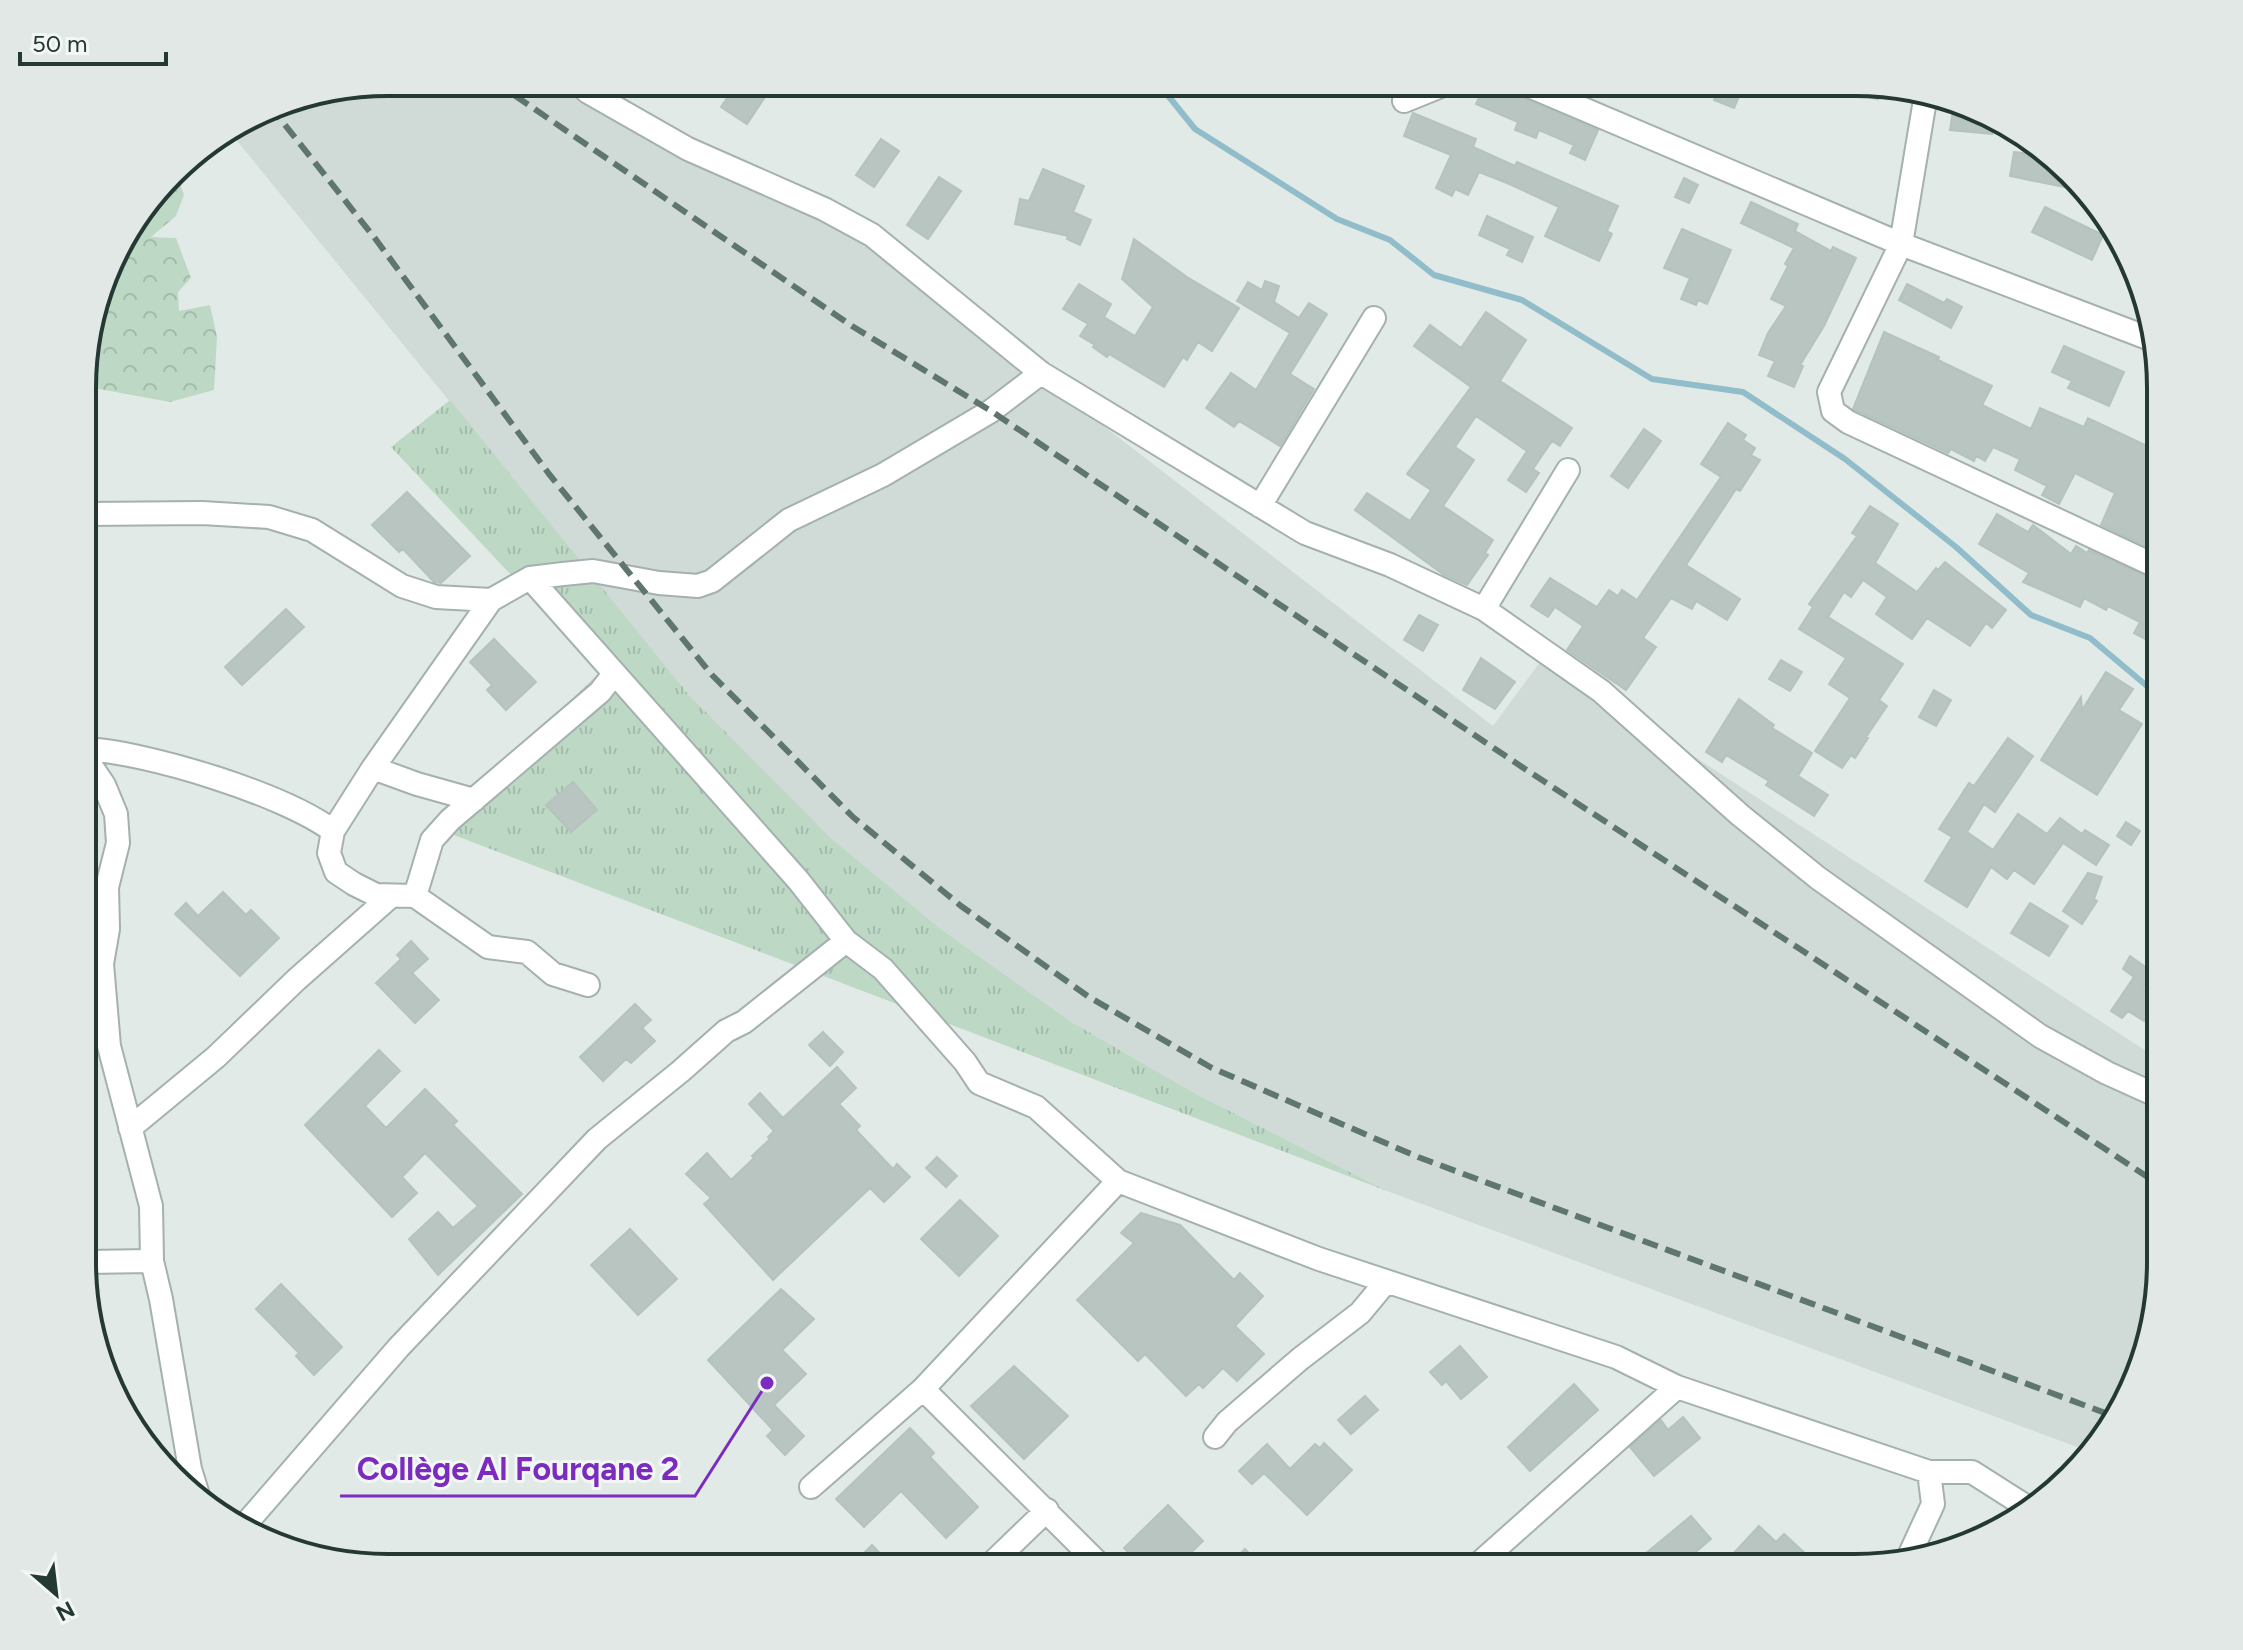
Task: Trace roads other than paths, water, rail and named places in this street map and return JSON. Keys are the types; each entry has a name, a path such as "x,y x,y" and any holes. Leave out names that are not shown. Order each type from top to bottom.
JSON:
{"street":[{"path":"595,96 688,149 824,209 872,235 1041,373 1305,533 1390,565 1484,609 1601,691 1740,815 1818,878 2040,1036 2147,1091"},
{"path":"1404,101 1416,96"},
{"path":"1553,96 1901,244 2142,336"},
{"path":"1924,105 1901,244 1829,392 1833,411 1848,422 2147,562"},
{"path":"1260,506 1374,318"},
{"path":"588,985 553,974 527,952 488,947 415,896 376,895 336,872 329,853 333,831 373,768 491,600 530,578 593,571 659,583 698,586 712,581 789,520 883,475 991,411 1041,373"},
{"path":"1484,609 1568,470"},
{"path":"96,514 202,513 269,517 312,530 402,586 436,597 491,600"},
{"path":"530,578 798,880 846,941 883,969 965,1062 979,1083 1036,1107 1118,1181 1385,1283 1616,1357 1677,1387 1929,1472 1972,1472 2020,1503"},
{"path":"415,896 432,840 600,692 614,674"},
{"path":"96,751 192,771 304,812 333,831"},
{"path":"373,768 474,800"},
{"path":"96,773 116,814 118,843 107,887 108,929 102,964 109,1046 151,1206 152,1261 194,1481"},
{"path":"130,1128 216,1057 296,980 391,896"},
{"path":"250,1519 399,1347 597,1139 726,1031 744,1022 846,941"},
{"path":"811,1487 923,1389 1118,1181"},
{"path":"96,1262 152,1261"},
{"path":"1215,1437 1227,1422 1300,1359 1360,1313 1385,1283"},
{"path":"1490,1554 1677,1387"},
{"path":"923,1389 1089,1554"},
{"path":"1913,1548 1933,1504 1929,1472"},
{"path":"1001,1554 1047,1510"}],"waterway":[{"path":"1168,96 1195,129 1337,219 1390,240 1434,275 1522,300 1652,379 1743,392 1845,459 1956,547 2031,615 2090,638 2147,686"}],"railway":[{"path":"515,96 852,326 991,411 1525,769 2147,1176"},
{"path":"279,117 374,237 549,474 712,675 853,817 961,906 1089,997 1212,1068 1418,1157 2105,1413"}],"place":[{"name":"Collège Al Fourqane 2","path":"767,1383"}]}
